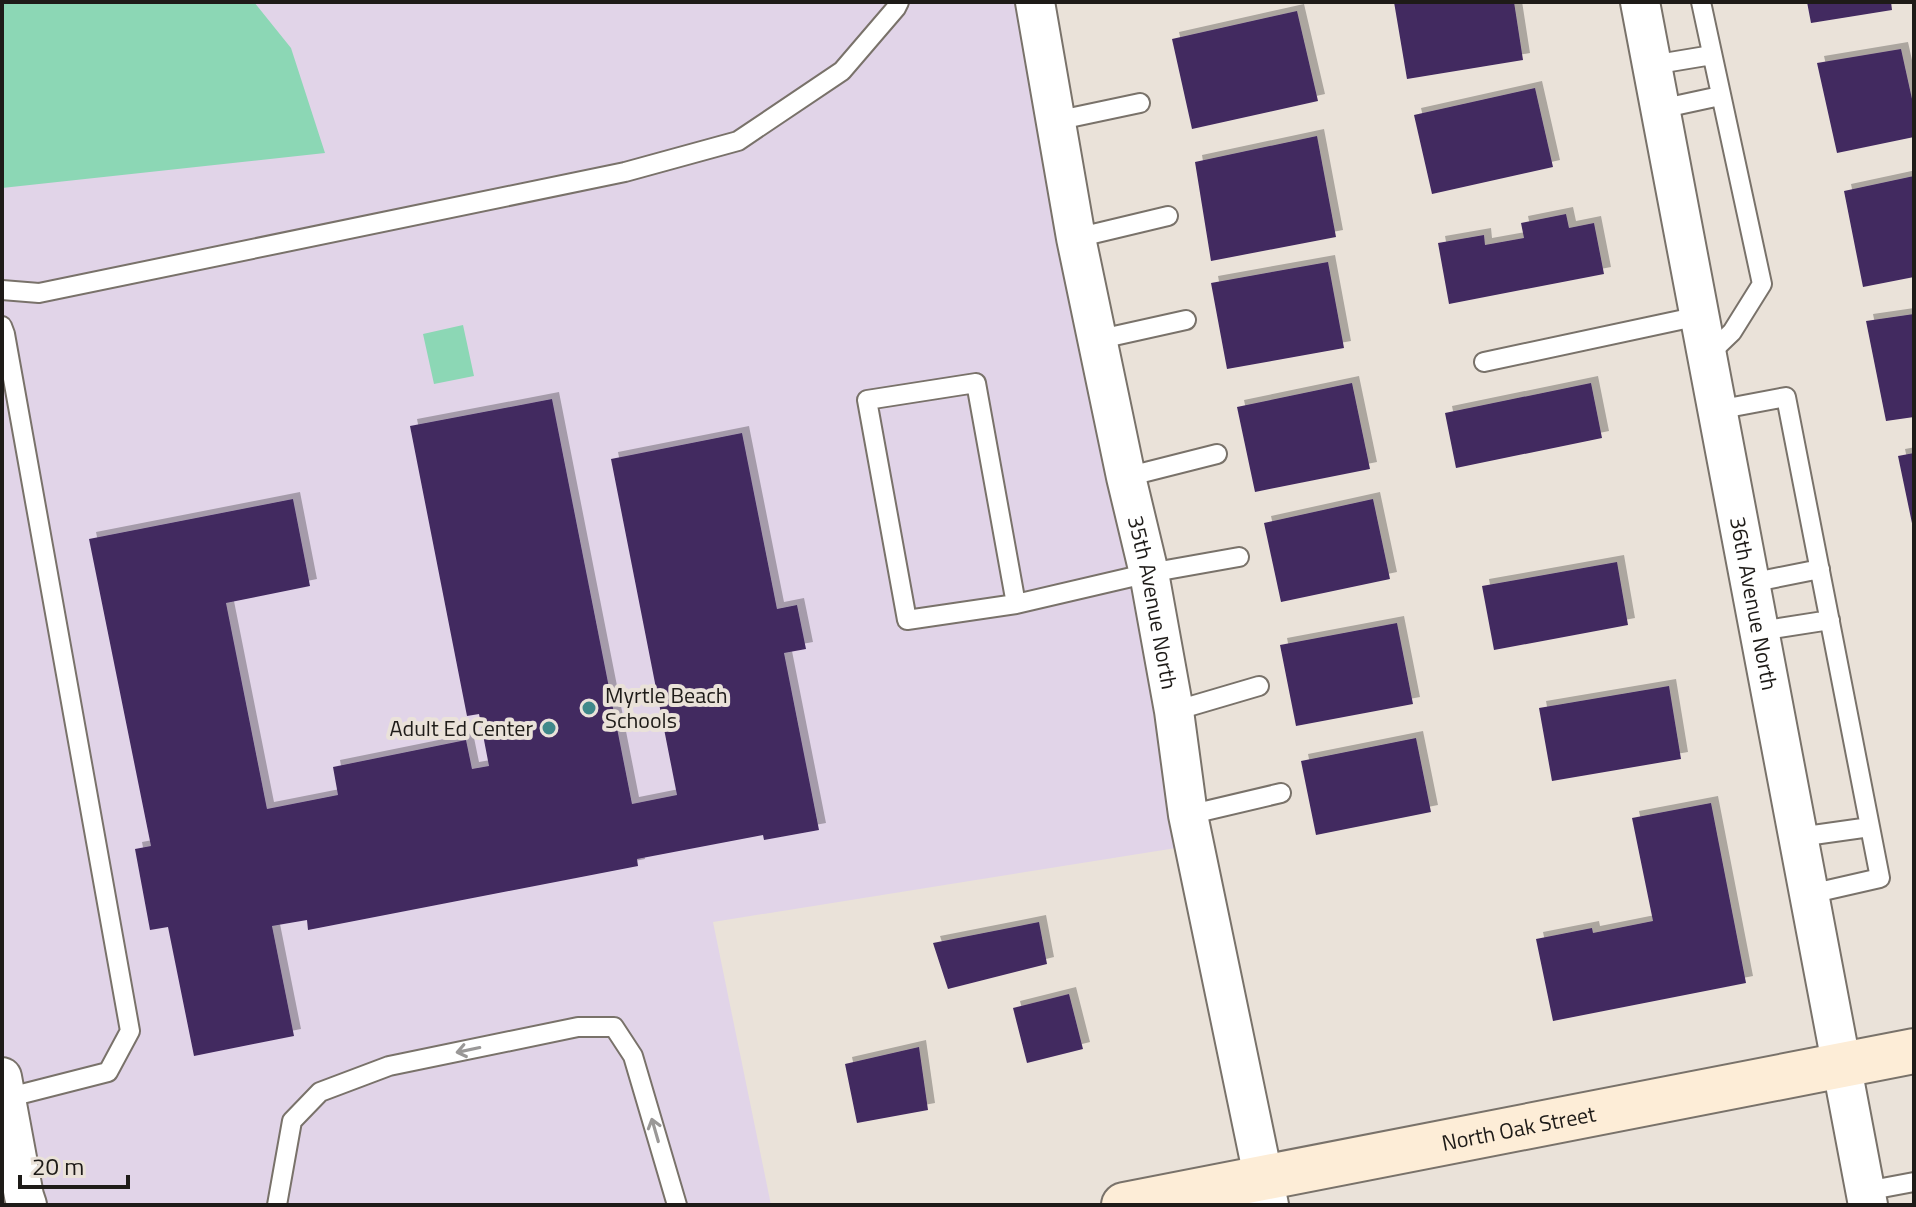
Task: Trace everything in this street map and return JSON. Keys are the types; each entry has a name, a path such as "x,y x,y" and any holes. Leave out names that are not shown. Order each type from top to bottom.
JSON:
{"street":[{"name":"35th Avenue North","path":"1035,2 1096,340 1149,573 1174,711 1188,815 1266,1192"},
{"name":"36th Avenue North","path":"1640,2 1867,1198"},
{"name":"North Oak Street","path":"1124,1205 1266,1192 1914,1051"},
{"path":"4,1087 18,1201"}],"lane":[{"path":"2,290 39,293 625,172 738,141 842,71 899,2"},
{"path":"1701,2 1762,284 1732,332 1707,356"},
{"path":"1652,65 1712,55"},
{"path":"1660,109 1720,96"},
{"path":"1055,121 1140,103"},
{"path":"1076,238 1168,216"},
{"path":"1484,362 1699,316"},
{"path":"1096,340 1186,320"},
{"path":"2,326 130,1031 108,1072 4,1087"},
{"path":"1016,604 976,383 867,400 907,620 1016,604 1149,573 1239,557"},
{"path":"1717,410 1786,397 1880,878 1810,894"},
{"path":"1126,477 1217,454"},
{"path":"1750,583 1820,569"},
{"path":"1760,631 1830,620"},
{"path":"1174,711 1259,686"},
{"path":"1188,815 1281,793"},
{"path":"1799,837 1870,827"},
{"path":"277,1205 292,1121 320,1092 389,1066 578,1027 614,1027 633,1056 677,1205"},
{"path":"1867,1198 1914,1182"}],"shaded area":[{"name":"Myrtle Beach Schools","path":"2,2 1027,2 1201,844 713,922 771,1205 2,1205"}],"green space":[{"path":"2,2 254,2 291,48 325,153 2,188"},
{"path":"463,325 474,376 434,384 423,334"}],"building":[{"path":"1394,2 1514,2 1523,60 1407,79"},
{"path":"1807,2 1891,2 1892,10 1811,23"},
{"path":"1297,11 1318,101 1192,129 1172,39"},
{"path":"1901,49 1914,108 1914,137 1837,153 1817,63"},
{"path":"1535,88 1553,167 1432,194 1414,115"},
{"path":"1317,136 1336,237 1211,261 1195,162"},
{"path":"1914,176 1914,277 1863,287 1844,191"},
{"path":"1566,214 1569,228 1594,223 1604,274 1449,304 1438,243 1484,235 1485,245 1524,238 1521,223"},
{"path":"1328,262 1344,348 1227,369 1211,283"},
{"path":"1914,314 1914,417 1886,421 1866,321"},
{"path":"1352,383 1370,469 1255,492 1237,407"},
{"path":"1591,383 1602,438 1456,468 1445,413"},
{"name":"Adult Ed Center","path":"552,399 632,804 677,795 611,459 742,433 777,609 797,605 806,649 784,653 819,830 764,840 763,835 637,859 638,866 308,930 307,920 272,926 294,1036 194,1056 168,927 150,930 135,849 151,846 89,539 293,499 310,586 226,603 267,809 338,795 333,767 466,740 472,769 489,766 479,714 467,716 410,426"},
{"path":"1914,453 1914,527 1913,528 1898,456"},
{"path":"1373,499 1390,579 1281,602 1264,523"},
{"path":"1617,562 1628,625 1494,650 1482,586"},
{"path":"1397,623 1413,704 1296,726 1280,645"},
{"path":"1669,686 1681,759 1552,781 1539,708"},
{"path":"1416,738 1431,812 1316,835 1301,761"},
{"path":"1711,803 1746,983 1553,1021 1536,939 1592,928 1593,933 1653,921 1632,818"},
{"path":"1039,922 1047,964 948,989 933,943"},
{"path":"1069,994 1083,1049 1027,1063 1013,1008"},
{"path":"919,1047 928,1110 857,1123 845,1064"}],"place":[{"name":"Myrtle Beach Schools","path":"589,708"},
{"name":"Adult Ed Center","path":"549,728"}]}
